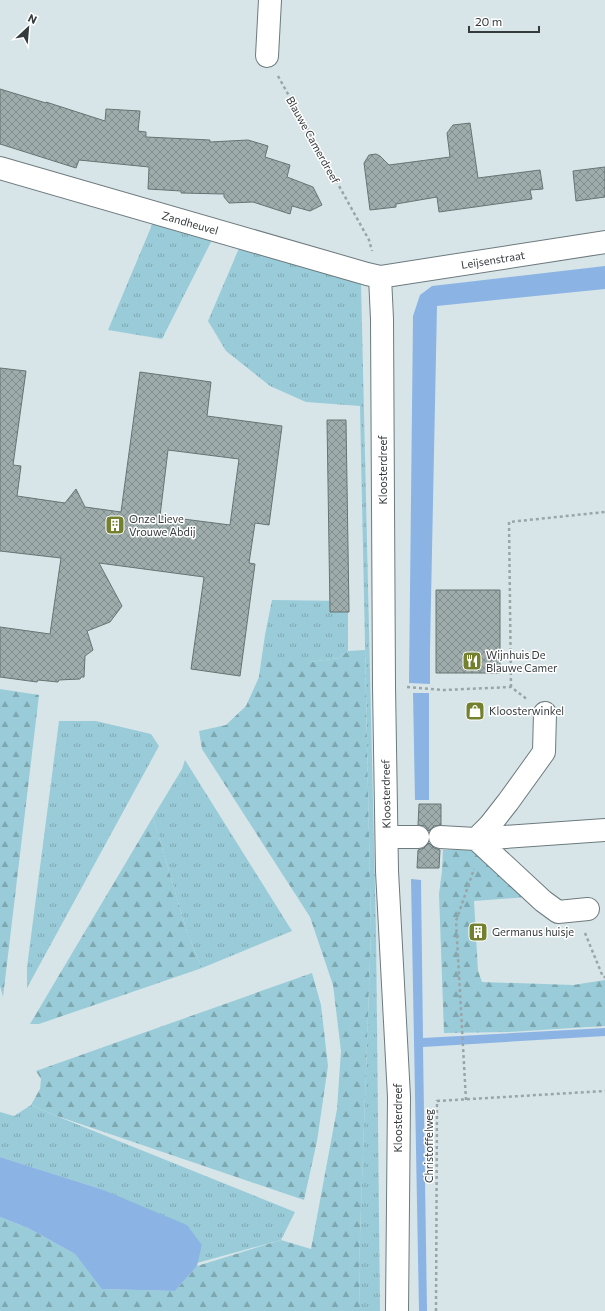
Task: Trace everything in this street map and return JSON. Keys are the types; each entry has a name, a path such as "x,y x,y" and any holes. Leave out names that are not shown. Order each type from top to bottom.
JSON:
{"street":[{"path":"267,56 270,0"},
{"name":"Zandheuvel","path":"0,168 380,277"},
{"name":"Leijsenstraat","path":"380,277 605,242"},
{"name":"Kloosterdreef","path":"380,277 382,318 384,686 387,871 399,1097 397,1311"},
{"path":"479,841 544,752 545,713"},
{"path":"440,837 479,841 605,830"},
{"path":"387,837 418,837"},
{"path":"479,841 558,912 588,909"}],"path":[{"name":"Blauwe Camerdreef","path":"267,56 369,240 380,277"},
{"path":"511,687 509,522 605,512"},
{"path":"384,686 444,690 511,687 545,713"},
{"path":"466,1100 456,921 479,841"},
{"path":"558,912 586,934 603,977 605,977"},
{"name":"Christoffelweg","path":"436,1311 437,1101 605,1091"}],"green space":[{"path":"154,220 213,238 162,339 108,330"},
{"path":"240,246 361,283 376,931 380,1311 360,1311 359,1264 371,931 360,406 306,402 270,386 226,351 208,321"},
{"path":"272,600 348,601 348,651 339,658 310,662 261,662"},
{"path":"365,650 371,931 359,1264 360,1311 0,1311 0,1217 28,1228 75,1254 103,1289 175,1291 197,1266 281,1240 311,1249 337,1109 341,1051 333,985 310,917 202,749 199,731 226,725 246,706 259,677 261,662 310,662 339,658 348,651"},
{"path":"0,689 39,695 3,997 0,986"},
{"path":"59,721 96,721 151,734 159,746 27,988 27,967"},
{"path":"185,760 292,931 202,968 187,932 153,817 182,769"},
{"path":"153,817 187,932 202,968 39,1024 30,1024"},
{"path":"476,849 528,897 474,901 478,971 482,982 573,985 605,980 605,1026 509,1032 444,1033 439,894 443,850"},
{"path":"312,973 321,1005 328,1066 317,1141 304,1200 54,1115 31,1105 40,1089 41,1079 36,1071"},
{"path":"31,1105 295,1212 281,1240 197,1263 202,1245 101,1189 0,1157 0,1112 14,1116"}],"shaded area":[{"path":"605,266 605,289 437,306 430,684 409,683 413,316 420,295 432,286"},
{"path":"413,693 429,693 429,800 415,800"},
{"path":"411,879 421,880 423,1038 605,1028 605,1036 423,1047 427,1311 419,1311"},
{"path":"0,1157 101,1189 187,1225 202,1245 197,1266 175,1291 102,1289 75,1254 28,1228 0,1217"}],"building":[{"path":"0,89 105,121 106,109 140,111 138,131 146,132 146,137 210,140 210,142 248,140 268,146 265,157 290,165 287,177 313,187 322,205 310,211 292,206 290,214 253,202 229,203 224,197 224,194 181,193 181,191 148,189 149,167 79,160 76,168 0,144"},
{"path":"470,123 478,178 540,170 543,189 530,190 532,199 439,212 437,197 396,204 396,207 370,210 364,163 369,155 376,154 380,156 389,165 450,157 447,133 453,125"},
{"path":"605,167 605,197 576,201 573,171"},
{"name":"Onze Lieve Vrouwe Abdij","path":"0,368 26,371 13,465 21,466 17,496 65,503 76,489 85,507 121,512 140,372 211,382 207,416 282,426 269,525 255,523 249,563 255,564 240,676 191,669 204,577 99,563 122,606 110,622 87,631 93,650 85,656 84,677 81,677 80,679 59,680 58,682 38,680 37,682 0,677 0,627 50,634 61,558 0,551","holes":["168,450 239,459 230,525 160,516"]},
{"path":"327,420 346,420 349,612 330,612"},
{"path":"436,590 500,590 500,673 436,673"},
{"path":"419,804 441,804 441,825 434,826 429,831 425,826 418,825"},
{"path":"429,843 434,848 440,850 439,868 417,868 418,850 424,848"}],"place":[{"name":"Onze Lieve Vrouwe Abdij","path":"115,525"},
{"name":"Wijnhuis De Blauwe Camer","path":"472,661"},
{"name":"Kloosterwinkel","path":"475,711"},
{"name":"Germanus huisje","path":"478,932"}]}
